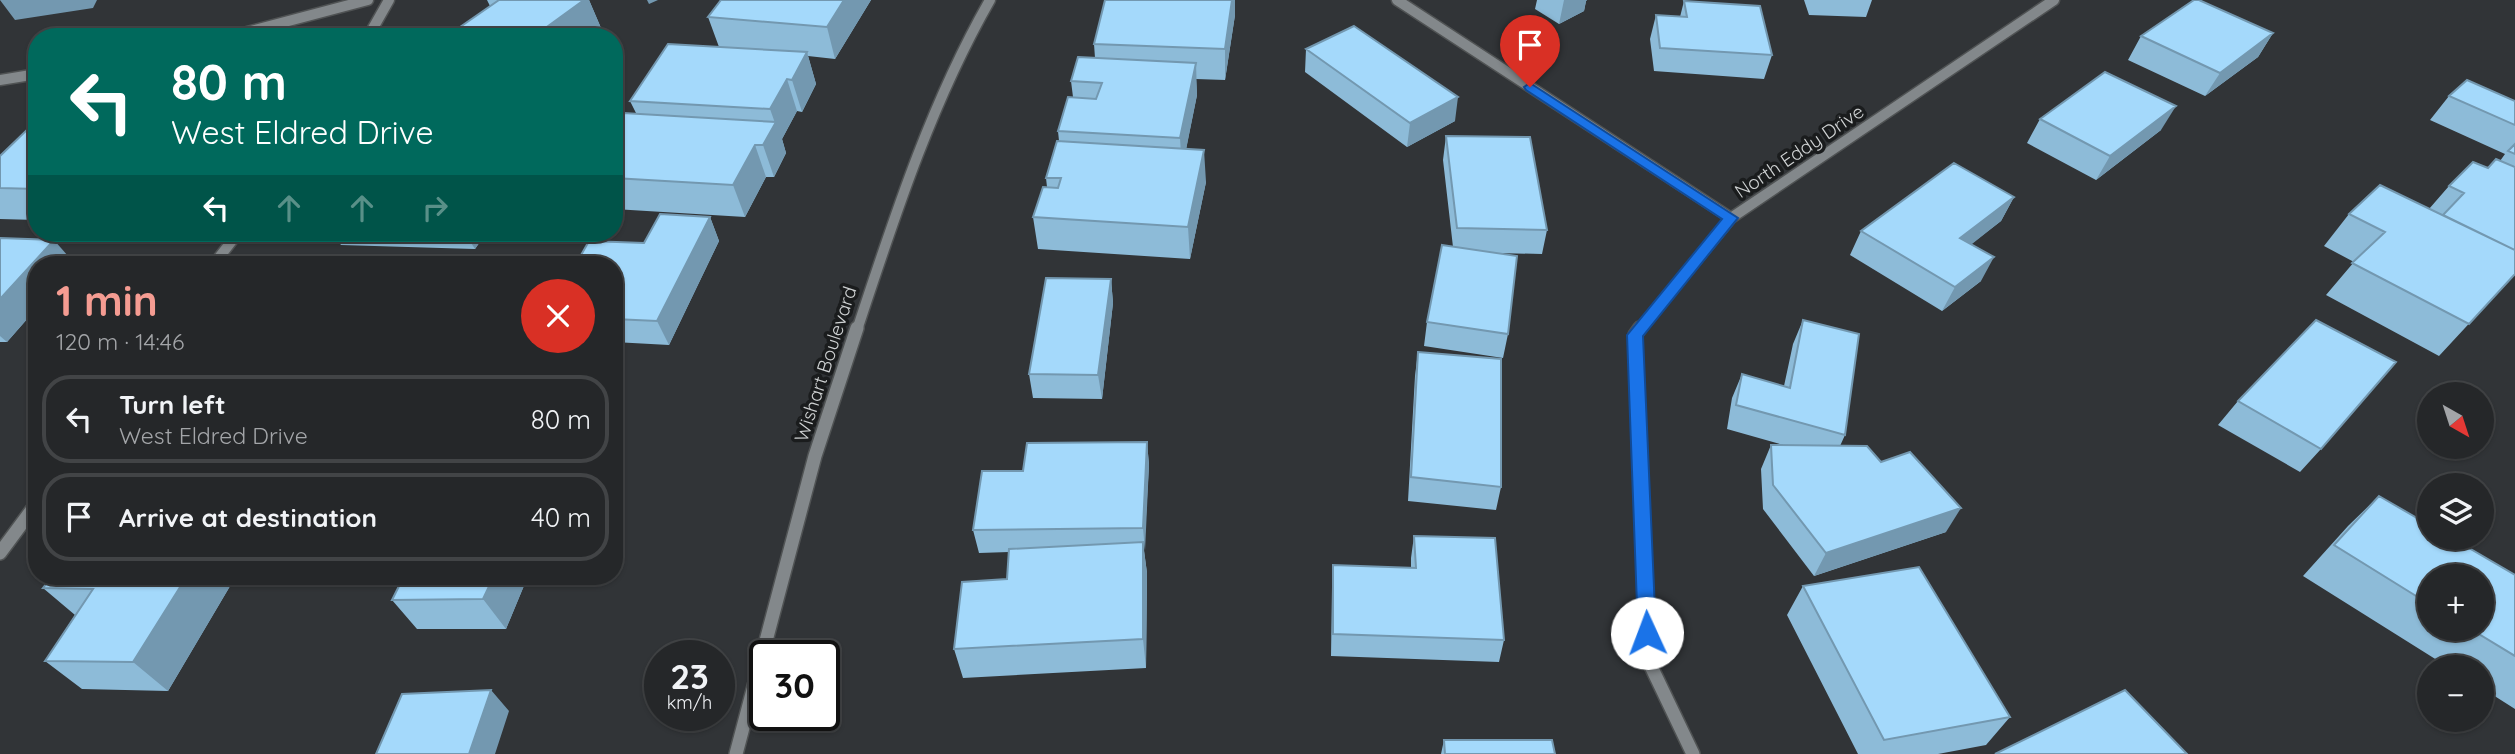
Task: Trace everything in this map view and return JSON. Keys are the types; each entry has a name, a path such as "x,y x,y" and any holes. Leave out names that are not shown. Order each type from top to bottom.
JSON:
{"street":[{"path":"262,28 368,0"},
{"path":"373,28 389,0"},
{"name":"Wishart Boulevard","path":"736,754 815,456 891,226 961,51 990,0"},
{"path":"1397,0 1731,218"},
{"name":"North Eddy Drive","path":"1693,754 1648,660 1635,335 1731,218 2053,0"},
{"path":"0,80 28,75"},
{"path":"220,256 231,242"},
{"path":"0,553 28,515"}],"building":[{"path":"499,0 584,0 545,28 420,28 460,27"},
{"path":"721,0 844,0 827,27 708,17"},
{"path":"1105,0 1232,0 1225,49 1094,44"},
{"path":"2194,0 2273,33 2220,73 2141,36"},
{"path":"1684,1 1760,6 1772,55 1660,48 1656,15 1687,17"},
{"path":"1354,26 1458,97 1410,123 1306,49"},
{"path":"668,44 807,52 792,80 787,79 770,109 630,101"},
{"path":"1078,57 1196,63 1180,138 1058,131 1068,97 1096,99 1102,83 1071,81"},
{"path":"2105,72 2176,106 2110,156 2040,119"},
{"path":"2467,80 2515,101 2515,125 2449,96"},
{"path":"623,113 776,122 763,145 755,145 733,185 623,179"},
{"path":"28,129 28,189 0,188 0,156"},
{"path":"1446,136 1530,137 1547,230 1457,228"},
{"path":"1057,141 1204,150 1188,227 1033,217 1043,187 1058,188 1061,178 1046,178"},
{"path":"2515,144 2515,154 2508,151"},
{"path":"2496,159 2515,167 2515,250 2443,215 2464,193 2449,186 2473,162 2488,168"},
{"path":"1954,163 2014,197 1960,238 1994,257 1955,287 1861,231"},
{"path":"2380,185 2515,250 2515,274 2469,324 2352,263 2385,232 2349,214"},
{"path":"660,214 710,217 657,321 623,319 623,256 581,256 588,242 644,243"},
{"path":"0,238 52,242 39,256 28,256 28,268 0,299"},
{"path":"1442,245 1517,256 1508,334 1427,322"},
{"path":"1046,278 1111,279 1098,375 1029,374"},
{"path":"1803,320 1859,334 1845,435 1736,405 1742,374 1790,388"},
{"path":"2316,320 2396,362 2321,449 2238,401"},
{"path":"1418,352 1501,359 1501,487 1411,477"},
{"path":"1147,442 1143,528 973,530 982,471 1023,471 1027,443"},
{"path":"1771,445 1867,446 1881,462 1910,452 1961,508 1826,553 1773,485"},
{"path":"2379,496 2417,518 2417,550 2472,550 2515,575 2515,656 2490,641 2494,641 2494,564 2417,564 2417,597 2334,545"},
{"path":"1414,536 1495,538 1504,640 1333,634 1333,565 1416,568"},
{"path":"1143,542 1143,639 954,649 962,582 1007,579 1009,549"},
{"path":"1919,567 2010,717 1884,740 1803,586"},
{"path":"45,585 181,585 133,662 45,661 93,589 43,588"},
{"path":"400,585 490,585 483,599 392,600"},
{"path":"491,690 469,754 376,754 402,694"},
{"path":"2125,690 2187,754 1995,754"},
{"path":"1444,740 1552,740 1555,754 1445,754"}],"route":[{"path":"1530,87 1731,218 1635,335 1647,633"}]}
